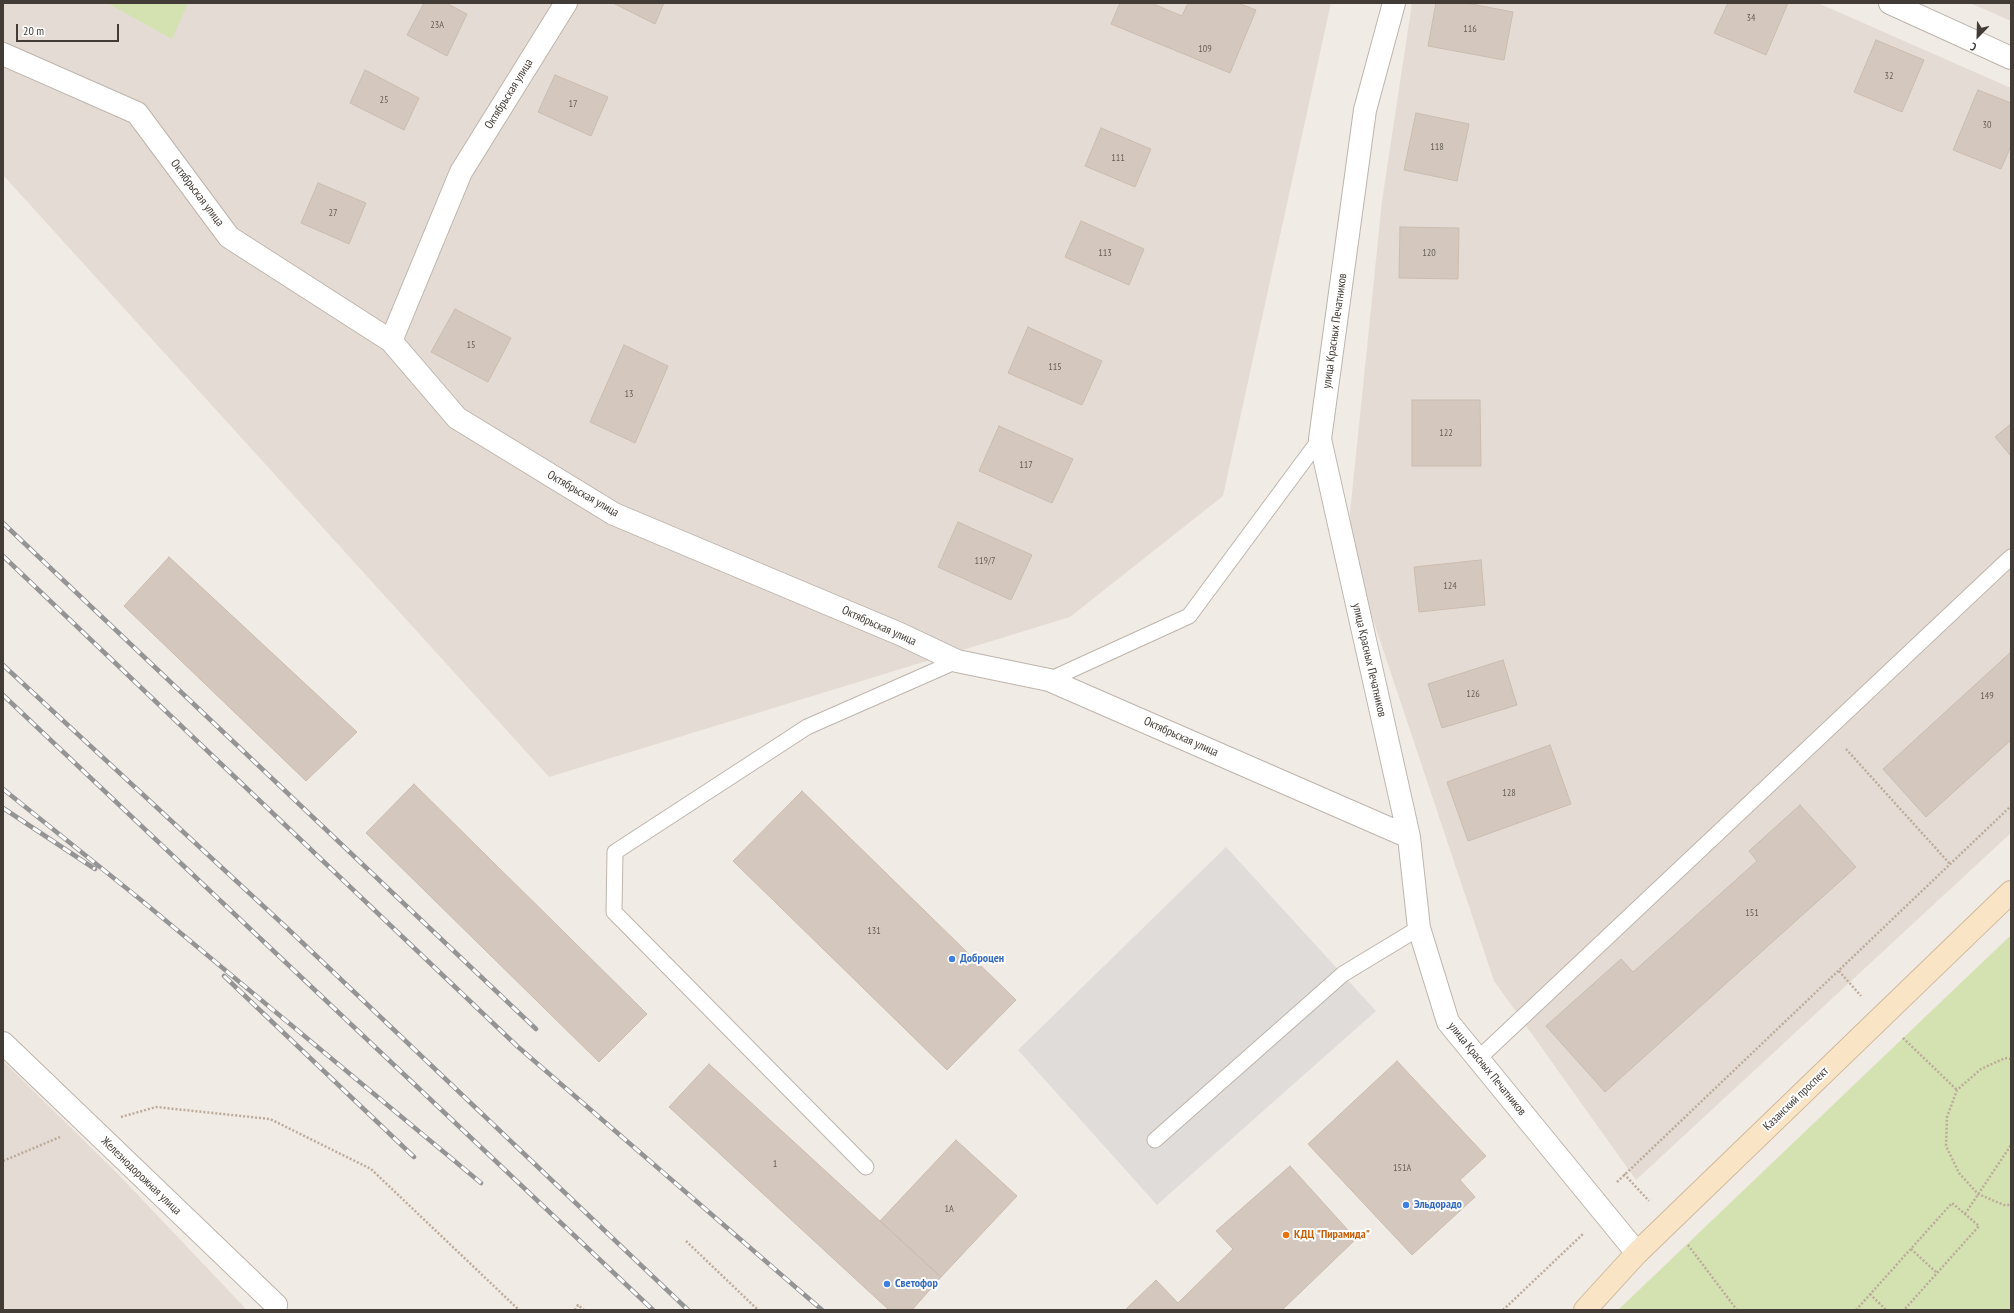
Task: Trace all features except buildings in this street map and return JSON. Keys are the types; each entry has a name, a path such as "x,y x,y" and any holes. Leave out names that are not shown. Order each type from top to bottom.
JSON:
{"street":[{"name":"Октябрьская улица","path":"391,342 461,172 566,3"},
{"name":"улица Красных Печатников","path":"1394,3 1365,110 1320,439 1409,837 1419,928 1448,1022 1637,1253"},
{"path":"1890,3 2011,58"},
{"name":"Октябрьская улица","path":"3,54 137,113 230,237 391,342 456,418 614,514 900,634 957,661 1048,680 1409,837"},
{"name":"Казанский проспект","path":"1585,1310 1637,1253 2011,892"},
{"name":"Железнодорожная улица","path":"3,1043 276,1305 275,1310"}],"lane":[{"path":"1048,680 1189,616 1320,439"},
{"path":"1478,1059 2011,557"},
{"path":"866,1167 614,912 615,852 807,727 957,661"},
{"path":"1155,1140 1343,974 1419,928"}],"path":[{"path":"1828,729 1950,864"},
{"path":"1503,1310 1605,1214 1617,1181 2011,806"},
{"path":"2011,1059 2005,1058 1981,1069 1957,1090 1947,1117 1946,1146 1959,1173 1978,1194 2004,1205 2011,1205"},
{"path":"3,1161 88,1126 156,1107 270,1119 371,1169 519,1310"},
{"path":"1965,1214 2011,1145"},
{"path":"1856,1310 1952,1203 1979,1226 1904,1310"},
{"path":"686,1241 758,1310"},
{"path":"1911,1249 1937,1273"},
{"path":"1870,1294 1886,1310"},
{"path":"575,1310 578,1305 584,1310"}],"shaded area":[{"path":"3,3 1331,3 1223,496 1070,617 549,777 3,175"},
{"path":"1412,3 1818,3 2011,88 2011,833 1636,1180 1494,981 1347,542 1382,201"},
{"path":"1970,3 2011,3 2011,21"},
{"path":"1226,847 1376,1011 1157,1205 1018,1050"},
{"path":"3,1061 118,1174 247,1310 3,1310"}],"green space":[{"path":"107,3 188,3 172,39"},
{"path":"2011,935 2011,1310 1618,1310"}],"railway":[{"path":"3,523 536,1029"},
{"path":"3,556 517,1046 822,1310"},
{"path":"3,665 287,928 688,1310"},
{"path":"3,695 653,1310"},
{"path":"3,789 141,900 481,1183"},
{"path":"3,808 95,869"},
{"path":"224,976 414,1157"}],"place":[{"name":"Доброцен","path":"952,959"},
{"name":"Эльдорадо","path":"1406,1205"},
{"name":"КДЦ \"Пирамида\"","path":"1286,1235"},
{"name":"Светофор","path":"887,1284"}]}
